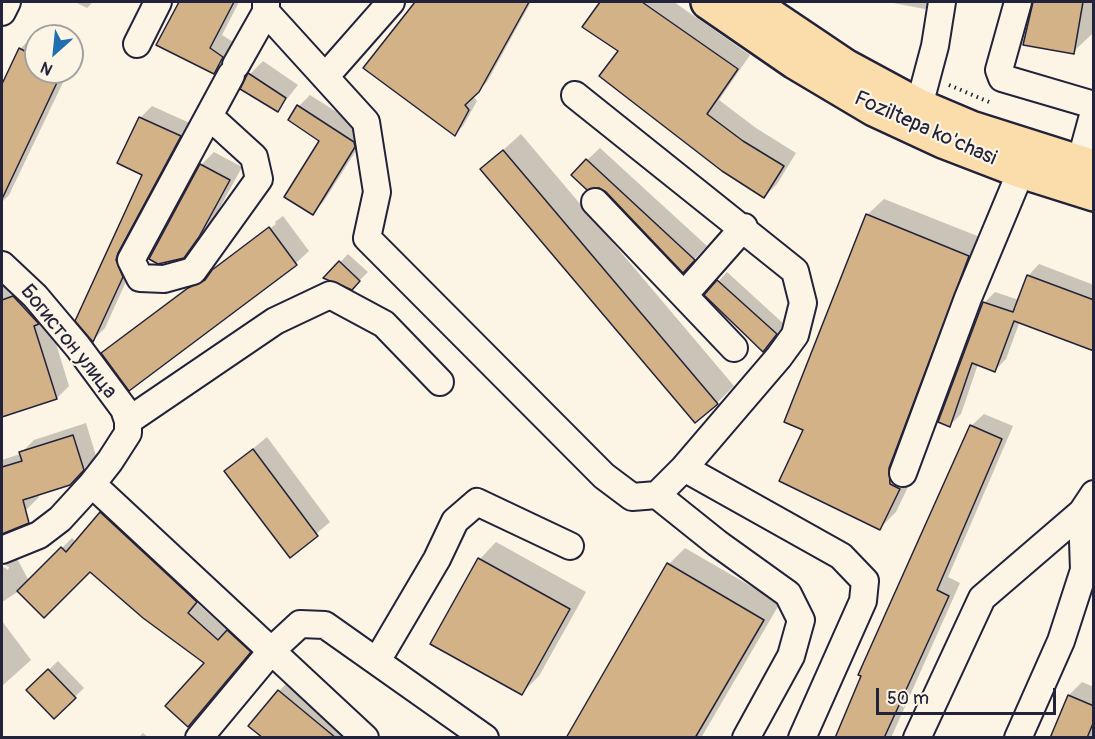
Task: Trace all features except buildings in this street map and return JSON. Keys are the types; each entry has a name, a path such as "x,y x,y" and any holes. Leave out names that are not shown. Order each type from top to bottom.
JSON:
{"main road":[{"name":"Foziltepa ko'chasi","path":"708,2 795,62 874,109 943,141 1021,171 1094,194"},
{"name":"Foziltepa ko'chasi","path":"750,2 845,66 919,106 971,128 1087,165"}],"street":[{"path":"2,12 7,2"},
{"path":"137,44 158,2"},
{"path":"325,77 391,2"},
{"path":"919,106 935,46 942,2"},
{"path":"1018,2 999,70 1002,78 1094,105"},
{"path":"209,116 254,157 259,179 194,271 164,279 140,278 131,260 266,7 366,122 377,192 367,238 604,476 632,497 657,495 684,468 779,357 795,335 803,303 795,271 744,227 575,95"},
{"path":"1087,165 1094,112"},
{"path":"903,473 968,298 1021,171"},
{"path":"595,202 734,348"},
{"path":"684,295 744,227"},
{"name":"Богистон улица","path":"2,265 35,296 78,347 124,409 128,421 128,433 92,484 60,519 39,535 2,550"},
{"path":"128,421 275,321 330,295 384,324 440,382"},
{"path":"684,468 841,556 864,581 863,601 802,738"},
{"path":"92,484 365,738"},
{"path":"657,495 717,543 788,594 801,620 791,656 746,738"},
{"path":"377,661 437,559 455,521 477,502 570,546"},
{"path":"917,738 982,598 1088,503"},
{"path":"1018,738 1061,641 1084,570 1088,503"},
{"path":"199,738 273,650 300,624 325,625 484,738"}]}
